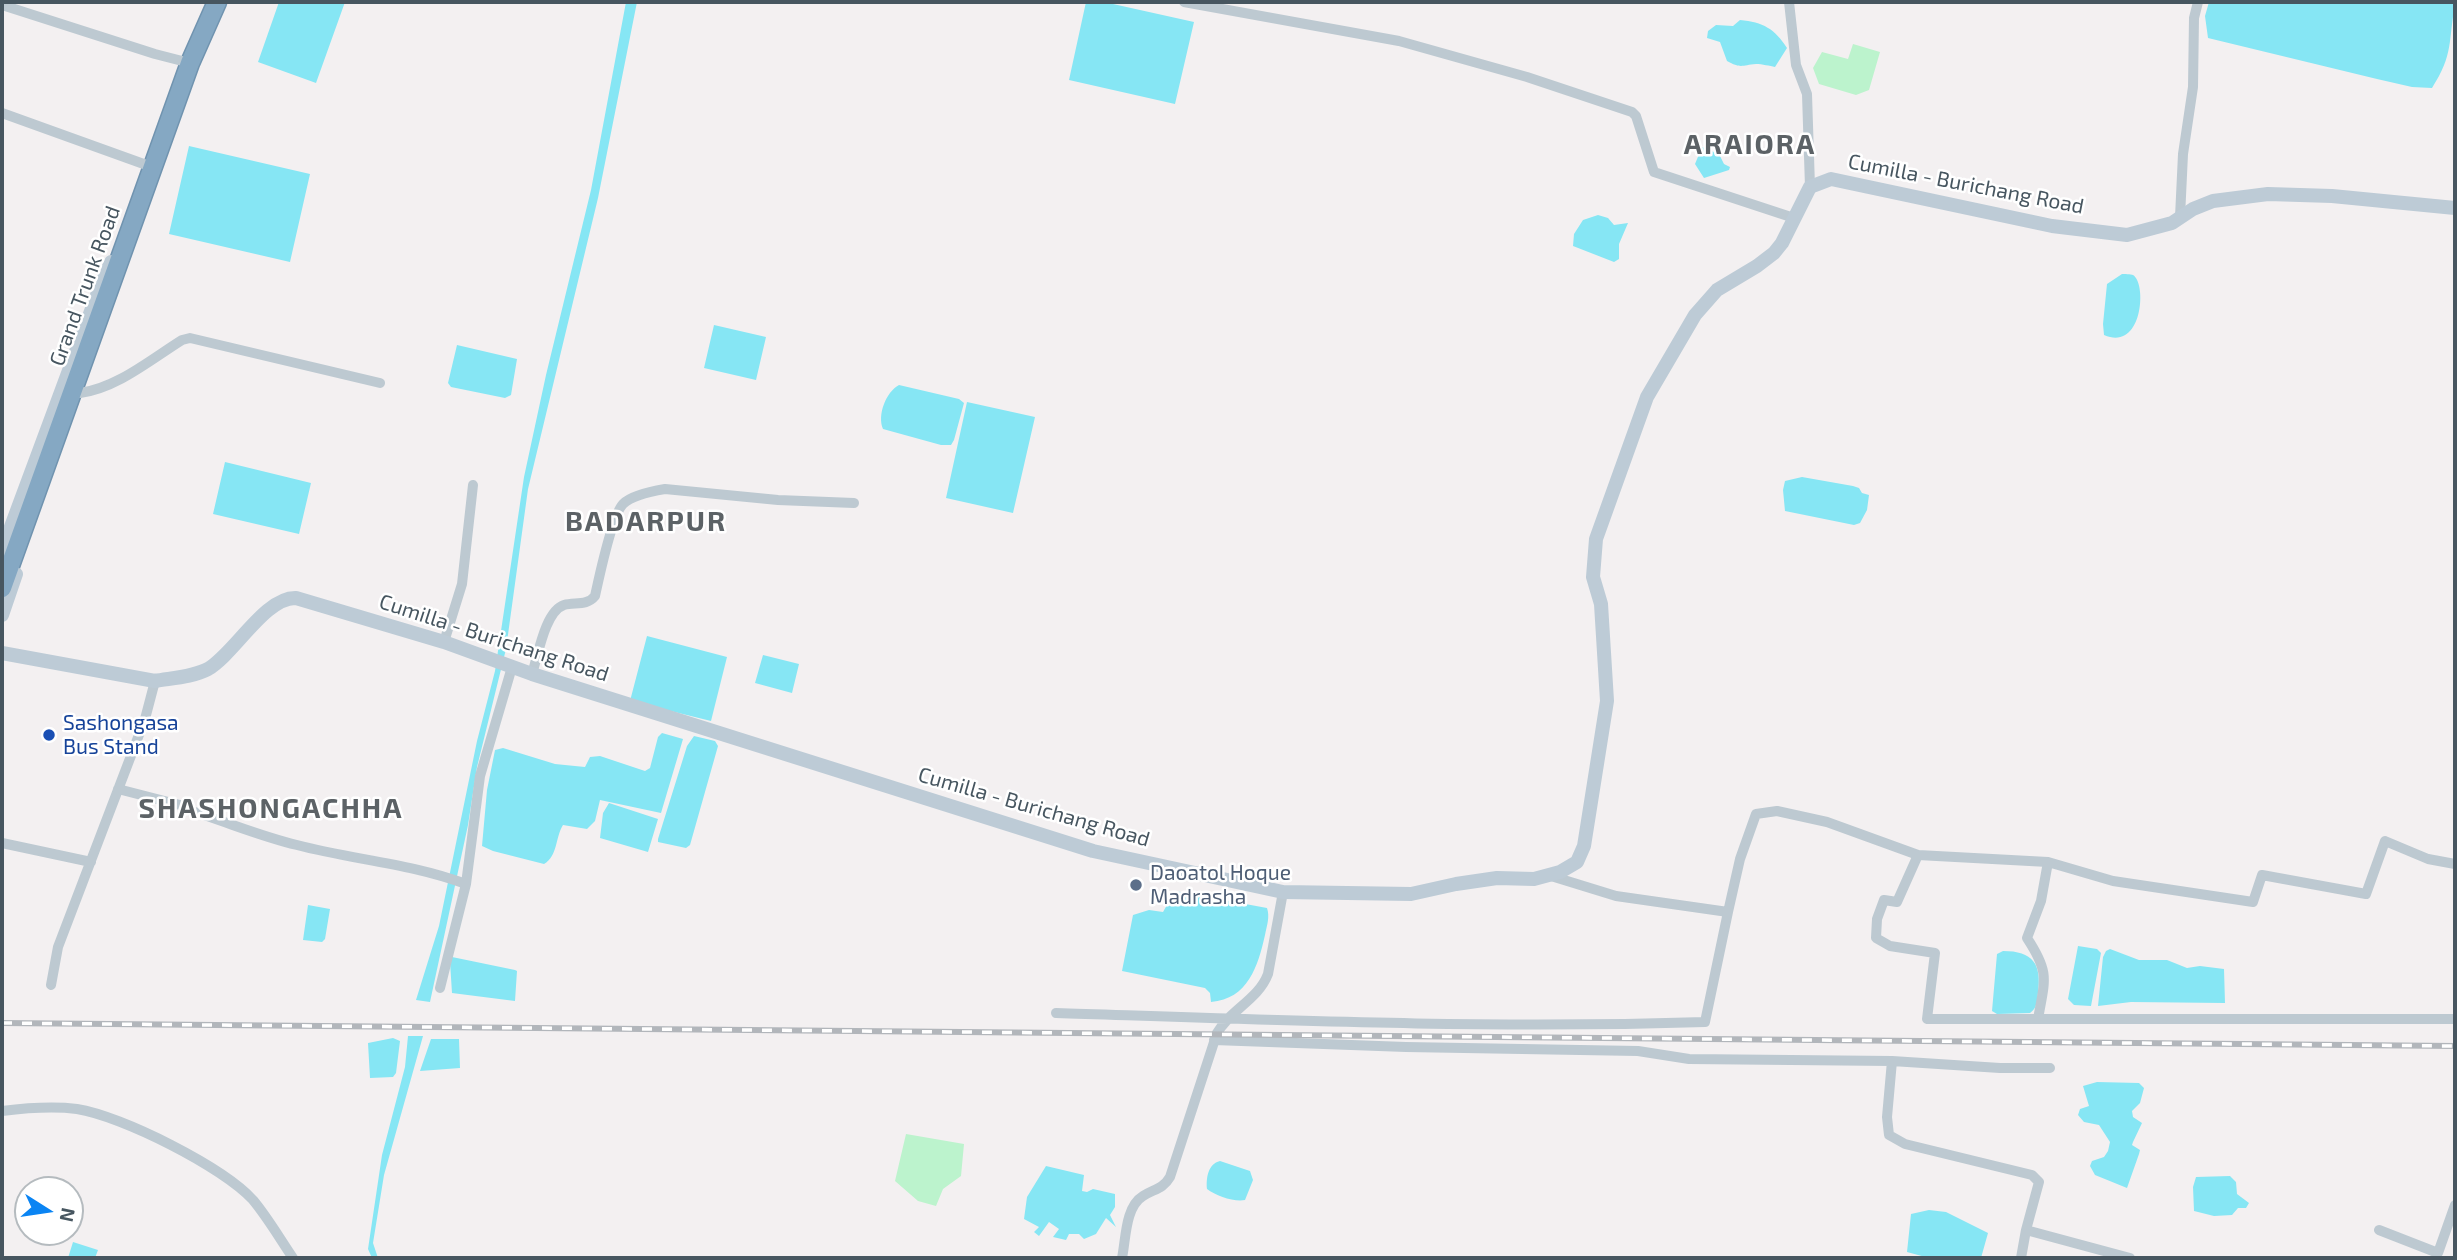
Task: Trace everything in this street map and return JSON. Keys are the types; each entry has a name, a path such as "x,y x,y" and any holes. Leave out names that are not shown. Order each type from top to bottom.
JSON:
{"highway":[{"name":"Grand Trunk Road","path":"2,587 190,63 217,2"}],"main road":[{"name":"Cumilla - Burichang Road","path":"2,653 155,681 193,674 209,668 266,613 291,598 335,608 444,642 533,674 1093,851 1283,892 1410,894 1497,878 1534,879 1550,876 1577,862 1584,846 1607,701 1601,604 1593,577 1596,539 1647,397 1695,315 1717,290 1757,267 1774,253 1782,243 1810,187 1831,179 2052,226 2127,234 2172,223 2193,209 2213,201 2268,194 2332,196 2455,208"},
{"path":"2,615 100,336 127,237"},
{"path":"2,551 100,287 114,256 127,237"}],"street":[{"path":"1184,2 1399,41 1527,77 1632,112 1636,116 1654,172 1794,218"},
{"path":"1789,2 1796,65 1807,94 1810,187"},
{"path":"2180,217 2183,154 2193,87 2194,18 2198,2"},
{"path":"2,5 190,63"},
{"path":"2,113 152,167"},
{"path":"79,393 96,391 131,373 182,340 190,338 380,383"},
{"path":"444,642 461,584 473,485"},
{"path":"533,674 547,623 553,613 565,604 591,601 594,596 616,517 623,504 650,492 665,489 778,500 854,503"},
{"path":"440,988 480,776 512,667"},
{"path":"51,985 58,947 145,719 155,681"},
{"path":"118,789 184,806 188,810 229,822 246,832 297,846 397,863 462,882"},
{"path":"1056,1013 1227,1019 1605,1025 1705,1021 1740,859 1756,814 1777,811 1827,822 1918,855 2048,862 2113,881 2253,902 2262,875 2366,894 2385,841 2428,859 2455,864"},
{"path":"2,843 91,862"},
{"path":"1918,855 1897,902 1884,900 1877,919 1876,938 1889,946 1935,953 1927,1018 2455,1019"},
{"path":"2038,1019 2046,977 2041,960 2027,938 2041,901 2048,862"},
{"path":"1550,876 1616,897 1728,912"},
{"path":"1122,1258 1132,1206 1143,1196 1165,1184 1170,1177 1214,1041 1227,1019 1256,996 1263,986 1268,974 1283,892"},
{"path":"1214,1041 1638,1051 1689,1059 1892,1061 2000,1068 2050,1068"},
{"path":"1892,1061 1887,1117 1889,1135 1905,1144 2032,1175 2039,1182 2021,1258"},
{"path":"2,1111 35,1108 78,1109 110,1118 162,1142 235,1184 252,1200 293,1258"},
{"path":"2437,1256 2455,1205"},
{"path":"2026,1230 2130,1258"},
{"path":"2379,1230 2437,1256 2450,1258"}],"green space":[{"path":"1853,44 1880,52 1869,90 1856,95 1819,84 1813,68 1822,52 1848,59"},
{"path":"906,1134 964,1144 961,1176 943,1189 936,1206 918,1201 895,1181"}],"water":[{"path":"279,2 345,2 316,83 258,62"},
{"path":"626,2 637,2 598,198 528,489 506,649 477,767 468,825 430,1002 416,1000 439,926 477,741 495,671 524,477 591,190"},
{"path":"1086,2 1104,2 1194,22 1175,104 1069,80"},
{"path":"2209,2 2455,2 2455,5 2447,56 2432,88 2412,87 2208,38 2205,16"},
{"path":"1740,20 1768,28 1782,41 1787,48 1775,67 1756,64 1739,66 1727,61 1720,42 1707,38 1708,31 1716,25 1733,26"},
{"path":"189,146 310,174 290,262 169,234"},
{"path":"1702,147 1719,154 1724,164 1730,167 1729,170 1704,178 1695,164"},
{"path":"1598,215 1608,218 1614,225 1628,223 1619,244 1619,259 1614,262 1573,246 1574,234 1583,220"},
{"path":"2122,274 2133,275 2137,281 2140,302 2134,326 2127,334 2117,338 2104,335 2103,324 2107,284"},
{"path":"714,325 766,337 756,380 704,368"},
{"path":"457,345 517,359 511,395 505,398 451,387 448,383"},
{"path":"899,385 959,399 964,403 951,445 941,445 883,429 881,417 884,404 890,393"},
{"path":"967,402 1035,417 1013,513 946,498"},
{"path":"225,462 311,483 299,534 213,514"},
{"path":"1802,477 1853,486 1869,495 1867,510 1860,523 1854,525 1785,511 1785,481"},
{"path":"647,636 727,657 711,721 630,701"},
{"path":"763,655 799,664 792,693 755,683"},
{"path":"662,733 683,739 661,813 600,800 595,821 587,829 563,825 554,852 544,864 482,846 487,790 495,750 503,748 555,764 585,767 590,757 600,756 645,771 650,768 658,737"},
{"path":"694,736 715,741 718,746 690,845 686,848 658,842 658,839 687,746"},
{"path":"609,803 658,819 648,852 600,838 603,813"},
{"path":"1175,891 1267,908 1268,921 1255,969 1234,995 1211,1002 1210,993 1205,988 1122,971 1133,915 1149,910 1163,912"},
{"path":"308,905 330,909 325,939 322,942 303,940"},
{"path":"2078,946 2097,949 2101,953 2091,1006 2074,1005 2068,999"},
{"path":"2110,949 2139,960 2167,960 2187,968 2200,966 2224,969 2225,1003 2131,1002 2098,1006 2103,957"},
{"path":"2003,951 2022,953 2037,967 2037,999 2030,1013 1997,1014 1992,1011 1997,954"},
{"path":"452,957 517,971 515,1001 452,993"},
{"path":"408,1036 423,1036 384,1175 373,1243 378,1258 372,1258 368,1249 382,1155 405,1067"},
{"path":"393,1038 400,1041 396,1073 393,1077 370,1078 368,1043"},
{"path":"431,1039 459,1039 460,1068 420,1071"},
{"path":"2097,1082 2139,1083 2144,1088 2140,1103 2132,1111 2133,1117 2142,1123 2132,1145 2140,1150 2127,1188 2095,1175 2090,1166 2092,1161 2104,1157 2110,1142 2099,1125 2084,1122 2078,1115 2080,1109 2089,1106 2083,1086"},
{"path":"1220,1161 1250,1171 1253,1180 1245,1200 1225,1198 1207,1189 1210,1168"},
{"path":"1046,1166 1084,1175 1082,1191 1093,1189 1115,1194 1115,1207 1110,1215 1116,1227 1106,1218 1096,1234 1084,1239 1079,1234 1069,1234 1066,1240 1053,1237 1059,1229 1049,1222 1039,1236 1034,1232 1039,1227 1024,1219 1027,1197"},
{"path":"2230,1176 2236,1182 2237,1194 2249,1203 2246,1208 2238,1208 2232,1215 2214,1216 2194,1211 2193,1187 2196,1177"},
{"path":"1929,1210 1946,1212 1988,1233 1981,1258 1929,1258 1907,1252 1911,1214"},
{"path":"72,1246 84,1246 98,1250 95,1258 68,1258"}],"railway":[{"path":"2,1023 2455,1046"}],"place":[{"name":"Sashongasa Bus Stand","path":"49,735"},
{"name":"Daoatol Hoque Madrasha","path":"1136,885"}],"district":[{"name":"ARAIORA","path":"1750,145"},
{"name":"BADARPUR","path":"646,522"},
{"name":"SHASHONGACHHA","path":"271,809"}]}
